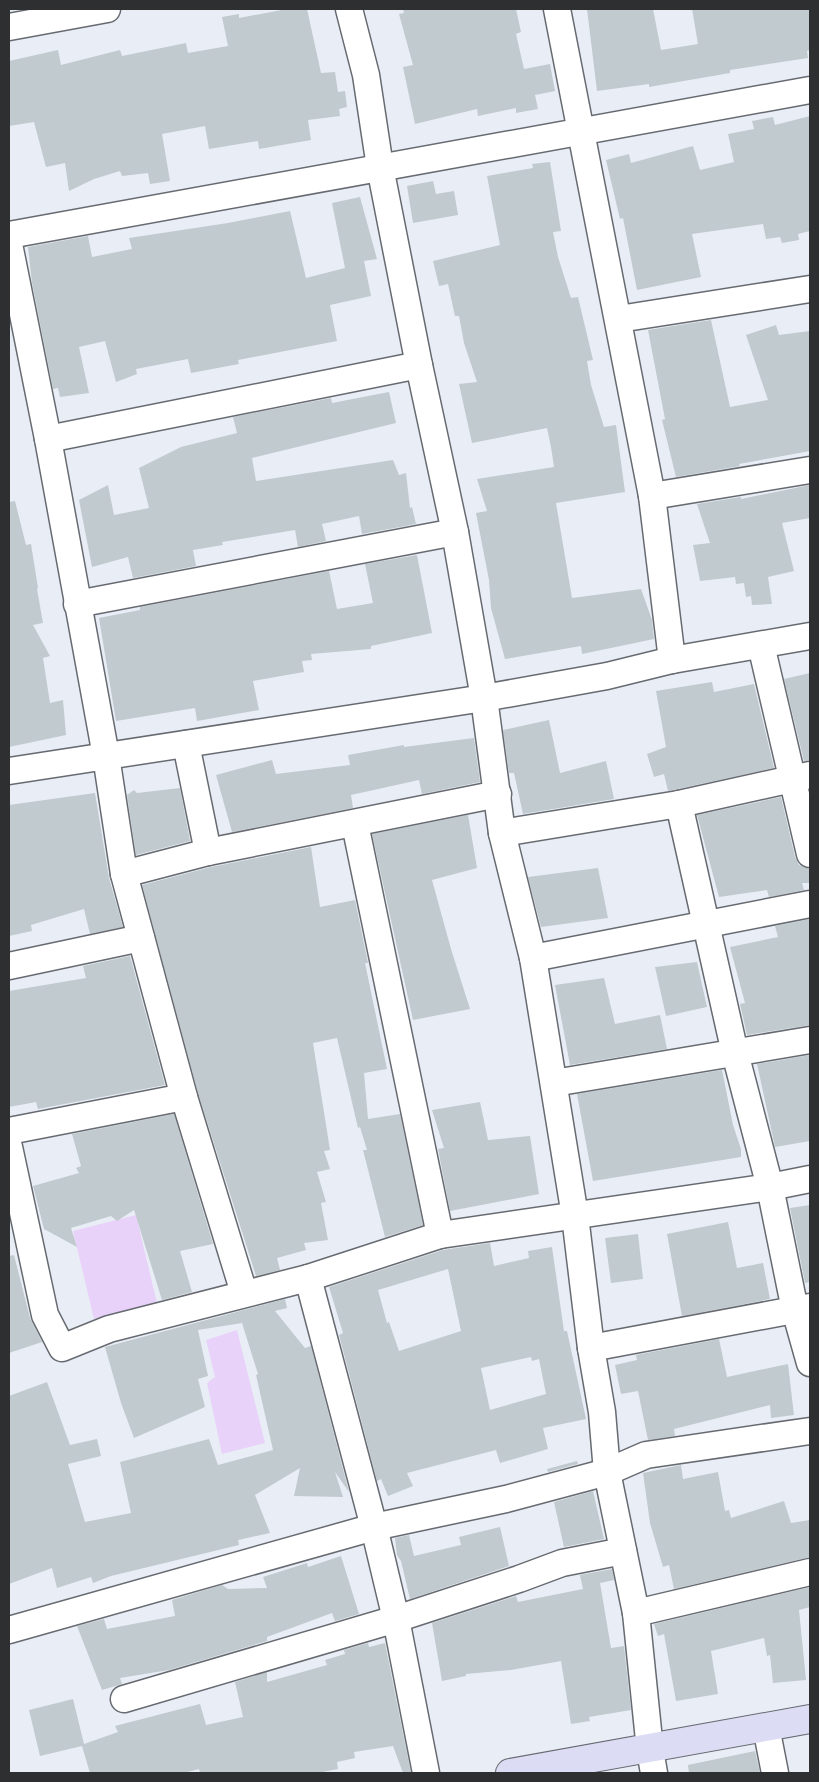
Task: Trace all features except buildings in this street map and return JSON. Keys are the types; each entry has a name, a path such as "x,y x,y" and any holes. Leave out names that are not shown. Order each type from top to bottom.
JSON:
{"street":[{"path":"9,26 107,9"},
{"path":"349,9 366,75 380,167 419,365 455,532 484,698 502,833 533,958 575,1216 591,1348 602,1412 608,1472 636,1613 652,1761"},
{"path":"558,9 652,496 672,660"},
{"path":"9,235 810,90"},
{"path":"9,244 48,439 106,756 124,874 184,1097 244,1293"},
{"path":"619,319 810,289"},
{"path":"48,439 419,365"},
{"path":"652,496 810,470"},
{"path":"77,604 455,532"},
{"path":"9,771 484,698 606,676 672,660 810,636"},
{"path":"761,645 801,777 810,854"},
{"path":"186,744 208,852"},
{"path":"502,833 679,804 801,777"},
{"path":"124,874 208,852 498,794"},
{"path":"679,804 735,1054 802,1309 810,1363"},
{"path":"355,824 440,1235"},
{"path":"533,958 810,904"},
{"path":"9,966 141,938"},
{"path":"554,1083 810,1040"},
{"path":"9,1131 184,1097"},
{"path":"9,1148 20,1251 45,1315 62,1348 109,1329 308,1278 440,1235 770,1187 810,1179"},
{"path":"308,1278 374,1527 396,1619 426,1773"},
{"path":"591,1348 802,1309"},
{"path":"9,1630 374,1527 506,1499 608,1472 646,1456 810,1431"},
{"path":"124,1699 396,1619 562,1563 623,1551"},
{"path":"636,1613 810,1572"},
{"path":"528,1771 652,1761 766,1727 810,1719"},
{"path":"766,1727 776,1773"}],"shaded area":[{"path":"136,1215 157,1303 94,1319 73,1231"},
{"path":"237,1330 265,1443 222,1454 207,1383 215,1377 206,1340"}]}
